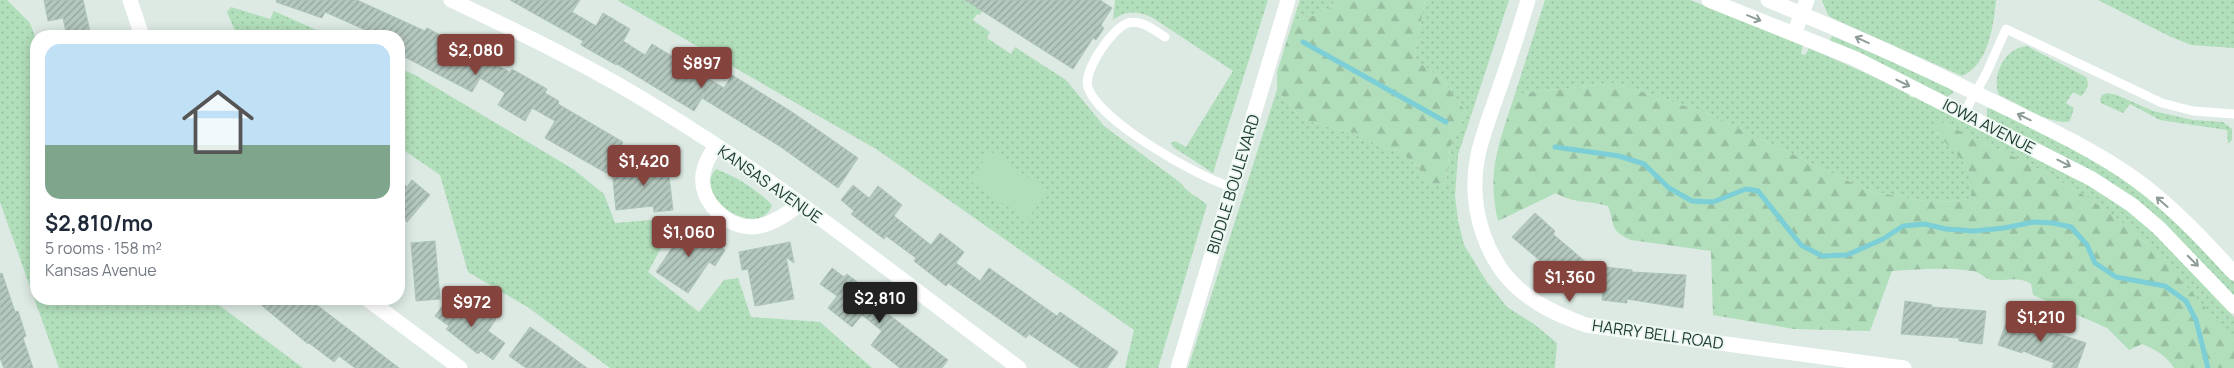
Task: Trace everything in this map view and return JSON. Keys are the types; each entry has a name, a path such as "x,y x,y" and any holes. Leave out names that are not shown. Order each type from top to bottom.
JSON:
{"street":[{"path":"130,0 140,30"},
{"name":"KANSAS AVENUE","path":"450,0 534,39 664,112 800,204 1019,368"},
{"name":"BIDDLE BOULEVARD","path":"1178,368 1288,0"},
{"name":"HARRY BELL ROAD","path":"1528,0 1478,155 1475,188 1480,221 1489,253 1529,298 1553,312 1586,325 1904,368"},
{"name":"IOWA AVENUE","path":"1709,0 1856,59 2068,165 2132,205 2177,245 2234,306"},
{"name":"IOWA AVENUE","path":"1768,0 1805,7 2084,147 2121,170 2194,229 2234,272"},
{"path":"1794,34 1805,7"},
{"path":"716,147 707,158 702,175 704,190 712,206 722,218 738,225 754,227 776,220 800,204"},
{"path":"378,305 460,368"}],"lane":[{"path":"1165,37 1141,22 1128,23 1116,29 1088,71 1087,86 1095,103 1170,158 1218,183 1232,188"},
{"path":"1964,113 1974,92 1986,74 2006,29 2162,102 2193,111 2234,114"}],"green space":[{"path":"0,0 7,0 30,23 33,30 30,30 30,286 0,202"},
{"path":"617,0 965,0 982,11 973,20 990,32 987,38 1011,54 1015,47 1066,80 1104,126 1207,205 1158,368 1125,368 1134,330 876,149"},
{"path":"1115,0 1268,0 1213,173 1173,147 1171,143 1175,141 1186,147 1233,71 1153,18 1142,14 1127,13 1113,20"},
{"path":"1300,0 1334,0 1333,6 1317,15 1293,21"},
{"path":"1334,0 1425,0 1414,59 1442,79 1466,112 1450,147 1446,184 1430,183 1415,164 1398,150 1383,148 1356,133 1302,119 1277,90 1277,72 1293,21 1317,15 1333,6"},
{"path":"1425,0 1509,0 1458,155 1455,196 1458,220 1464,245 1487,282 1507,307 1534,324 1557,343 1555,368 1188,368 1277,90 1302,119 1356,133 1383,148 1398,150 1415,164 1430,183 1446,184 1450,147 1466,112 1442,79 1414,59"},
{"path":"1545,0 1690,0 1803,45 1801,54 1805,55 1809,48 1910,93 1909,96 1913,98 1915,95 2083,179 2150,227 2234,317 2234,341 2164,262 2117,218 2069,186 2017,158 1939,121 1937,133 1954,150 1969,172 1973,186 1970,198 1957,201 1931,202 1869,191 1711,115 1615,83 1515,94"},
{"path":"1822,0 1996,0 1994,21 1984,54 1971,71 1962,76 1832,18 1828,15"},
{"path":"2098,0 2234,0 2234,48 2191,45"},
{"path":"231,7 270,19 274,11 317,30 234,30 227,12"},
{"path":"1832,36 1952,87 1953,93 1947,97 1829,42"},
{"path":"2027,46 2086,77 2088,85 2085,92 2081,96 2073,92 2066,103 2074,108 2070,121 2062,122 2044,117 1999,95 1997,79 2006,57 2019,48"},
{"path":"405,71 573,169 604,194 615,223 651,220 666,239 648,272 699,312 724,280 738,278 751,317 820,322 872,368 610,368 529,308 468,272 440,175 405,151"},
{"path":"1615,83 1711,115 1869,191 1931,202 1957,201 1970,198 1971,176 1961,159 1939,135 1934,126 1939,121 2017,158 2069,186 2117,218 2152,249 2176,274 2234,341 2234,368 2174,368 2164,356 2152,348 2142,344 2129,350 2107,328 2033,295 2031,284 2017,279 1991,280 1976,272 1963,270 1892,271 1870,331 1794,329 1713,315 1711,251 1631,240 1616,230 1608,206 1569,199 1556,193 1498,221 1493,187 1496,156 1515,94"},
{"path":"2108,93 2153,111 2193,120 2223,122 2232,129 2232,140 2228,144 2227,130 2160,120 2130,104 2123,113 2101,103 2102,95"},
{"path":"1992,107 2094,160 2133,184 2151,198 2184,227 2234,282 2234,299 2178,239 1987,117 1987,109"},
{"path":"990,151 1048,191 1027,220 970,181"},
{"path":"716,169 746,184 766,199 772,205 765,215 755,219 742,217 719,203 712,192 710,180"},
{"path":"37,305 219,305 303,368 59,368"}],"building":[{"path":"44,0 83,0 90,30 66,30 63,18 48,21"},
{"path":"277,0 357,0 425,31 427,28 510,72 512,69 547,89 545,93 559,101 558,104 623,142 606,173 545,138 555,121 532,108 525,121 498,105 505,93 480,78 472,92 405,57 405,30 366,30 325,12 322,18 276,2"},
{"path":"510,0 580,0 572,12 596,26 603,13 630,29 623,41 645,55 652,44 724,88 732,75 792,112 858,158 838,188 781,147 702,98 694,111 617,64 581,45 583,41"},
{"path":"965,0 1100,0 1112,8 1101,25 1104,28 1096,40 1093,38 1073,69"},
{"path":"667,159 673,210 654,212 653,206 616,210 612,171 649,167 649,161"},
{"path":"412,180 430,195 407,222 405,220 405,185 407,187"},
{"path":"853,185 869,198 878,186 902,205 894,216 931,245 940,233 964,252 956,263 980,281 989,268 1057,316 1060,312 1118,352 1107,368 1080,368 1029,334 1026,338 948,283 946,286 914,261 916,258 886,236 884,239 851,214 854,211 841,200"},
{"path":"1535,213 1555,231 1553,234 1594,269 1571,293 1554,277 1557,275 1512,237"},
{"path":"682,222 725,250 715,266 709,262 688,293 656,272 677,240 672,237"},
{"path":"435,241 440,299 416,301 411,243"},
{"path":"790,242 794,263 786,257 794,299 755,306 748,269 742,270 739,252"},
{"path":"1605,267 1632,270 1632,272 1686,275 1683,308 1627,299 1627,303 1602,300"},
{"path":"832,268 844,277 847,274 879,299 876,302 888,314 948,360 942,368 900,368 871,345 882,331 862,315 852,327 828,308 837,296 820,284"},
{"path":"2,273 15,312 18,311 26,336 23,338 33,368 4,368 0,358 0,274"},
{"path":"446,301 463,313 472,301 496,319 488,331 505,343 493,360 481,351 478,354 446,329 449,326 435,316"},
{"path":"1905,301 1932,305 1931,307 1986,311 1982,344 1959,341 1959,338 1901,334"},
{"path":"261,305 317,305 399,368 355,368 339,356 334,362 308,344"},
{"path":"2010,313 2036,323 2035,326 2086,343 2077,368 2052,368 2054,363 2023,351 2022,353 1998,345"},
{"path":"530,327 587,368 526,368 509,356"}],"waterway":[{"path":"1303,42 1446,122"},
{"path":"1555,147 1619,156 1644,164 1669,188 1692,201 1713,202 1746,189 1758,191 1801,245 1822,256 1847,255 1883,239 1903,226 1924,224 1946,229 1974,231 2034,222 2053,223 2071,227 2087,245 2095,263 2116,277 2165,286 2186,301 2196,320 2208,368"}]}
